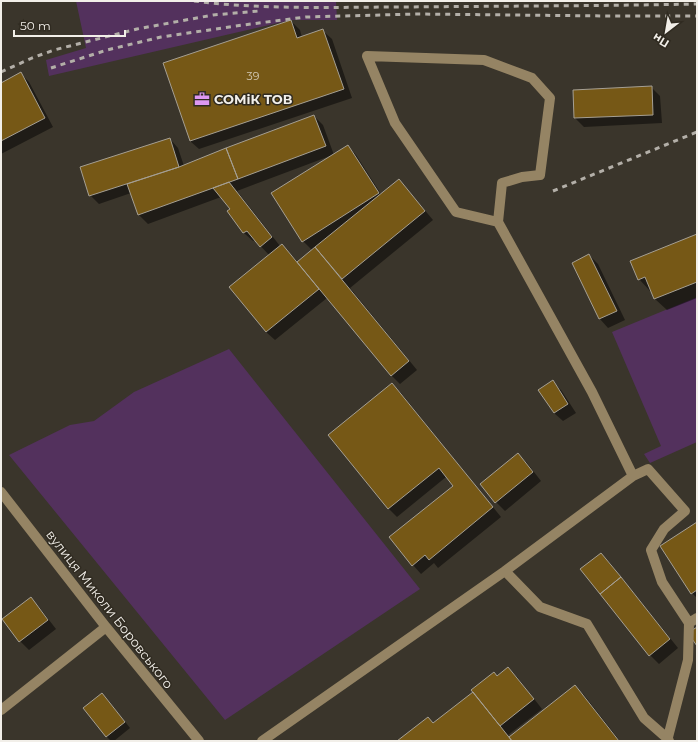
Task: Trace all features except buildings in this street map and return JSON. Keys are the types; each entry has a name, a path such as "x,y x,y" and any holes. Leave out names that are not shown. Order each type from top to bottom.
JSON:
{"street":[{"path":"498,222 456,212 395,123 367,56 484,60 532,78 550,98 540,175 522,177 502,183 498,222 592,392 633,476"},
{"path":"262,741 505,571 633,476 648,469 684,511 664,529 651,550 662,582 693,620 688,660 668,740 644,718 587,624 540,607 505,571"},
{"name":"вулиця Миколи Боровського","path":"1,492 106,628 199,741"},
{"path":"1,710 106,628"}],"shaded area":[{"path":"76,1 336,1 337,20 291,20 49,76 46,60 86,48"},
{"path":"697,297 697,442 650,463 644,454 661,446 612,332"},
{"path":"229,349 420,589 225,720 9,455 70,425 94,421 134,392"}],"railway":[{"path":"194,1 247,6 300,7 697,4"},
{"path":"1,72 54,50 137,29 213,15 259,11"},
{"path":"51,68 107,50 161,37 306,17 417,14 697,16"},
{"path":"553,191 697,132"}],"place":[{"name":"СОМіК ТОВ","path":"202,99"}]}
